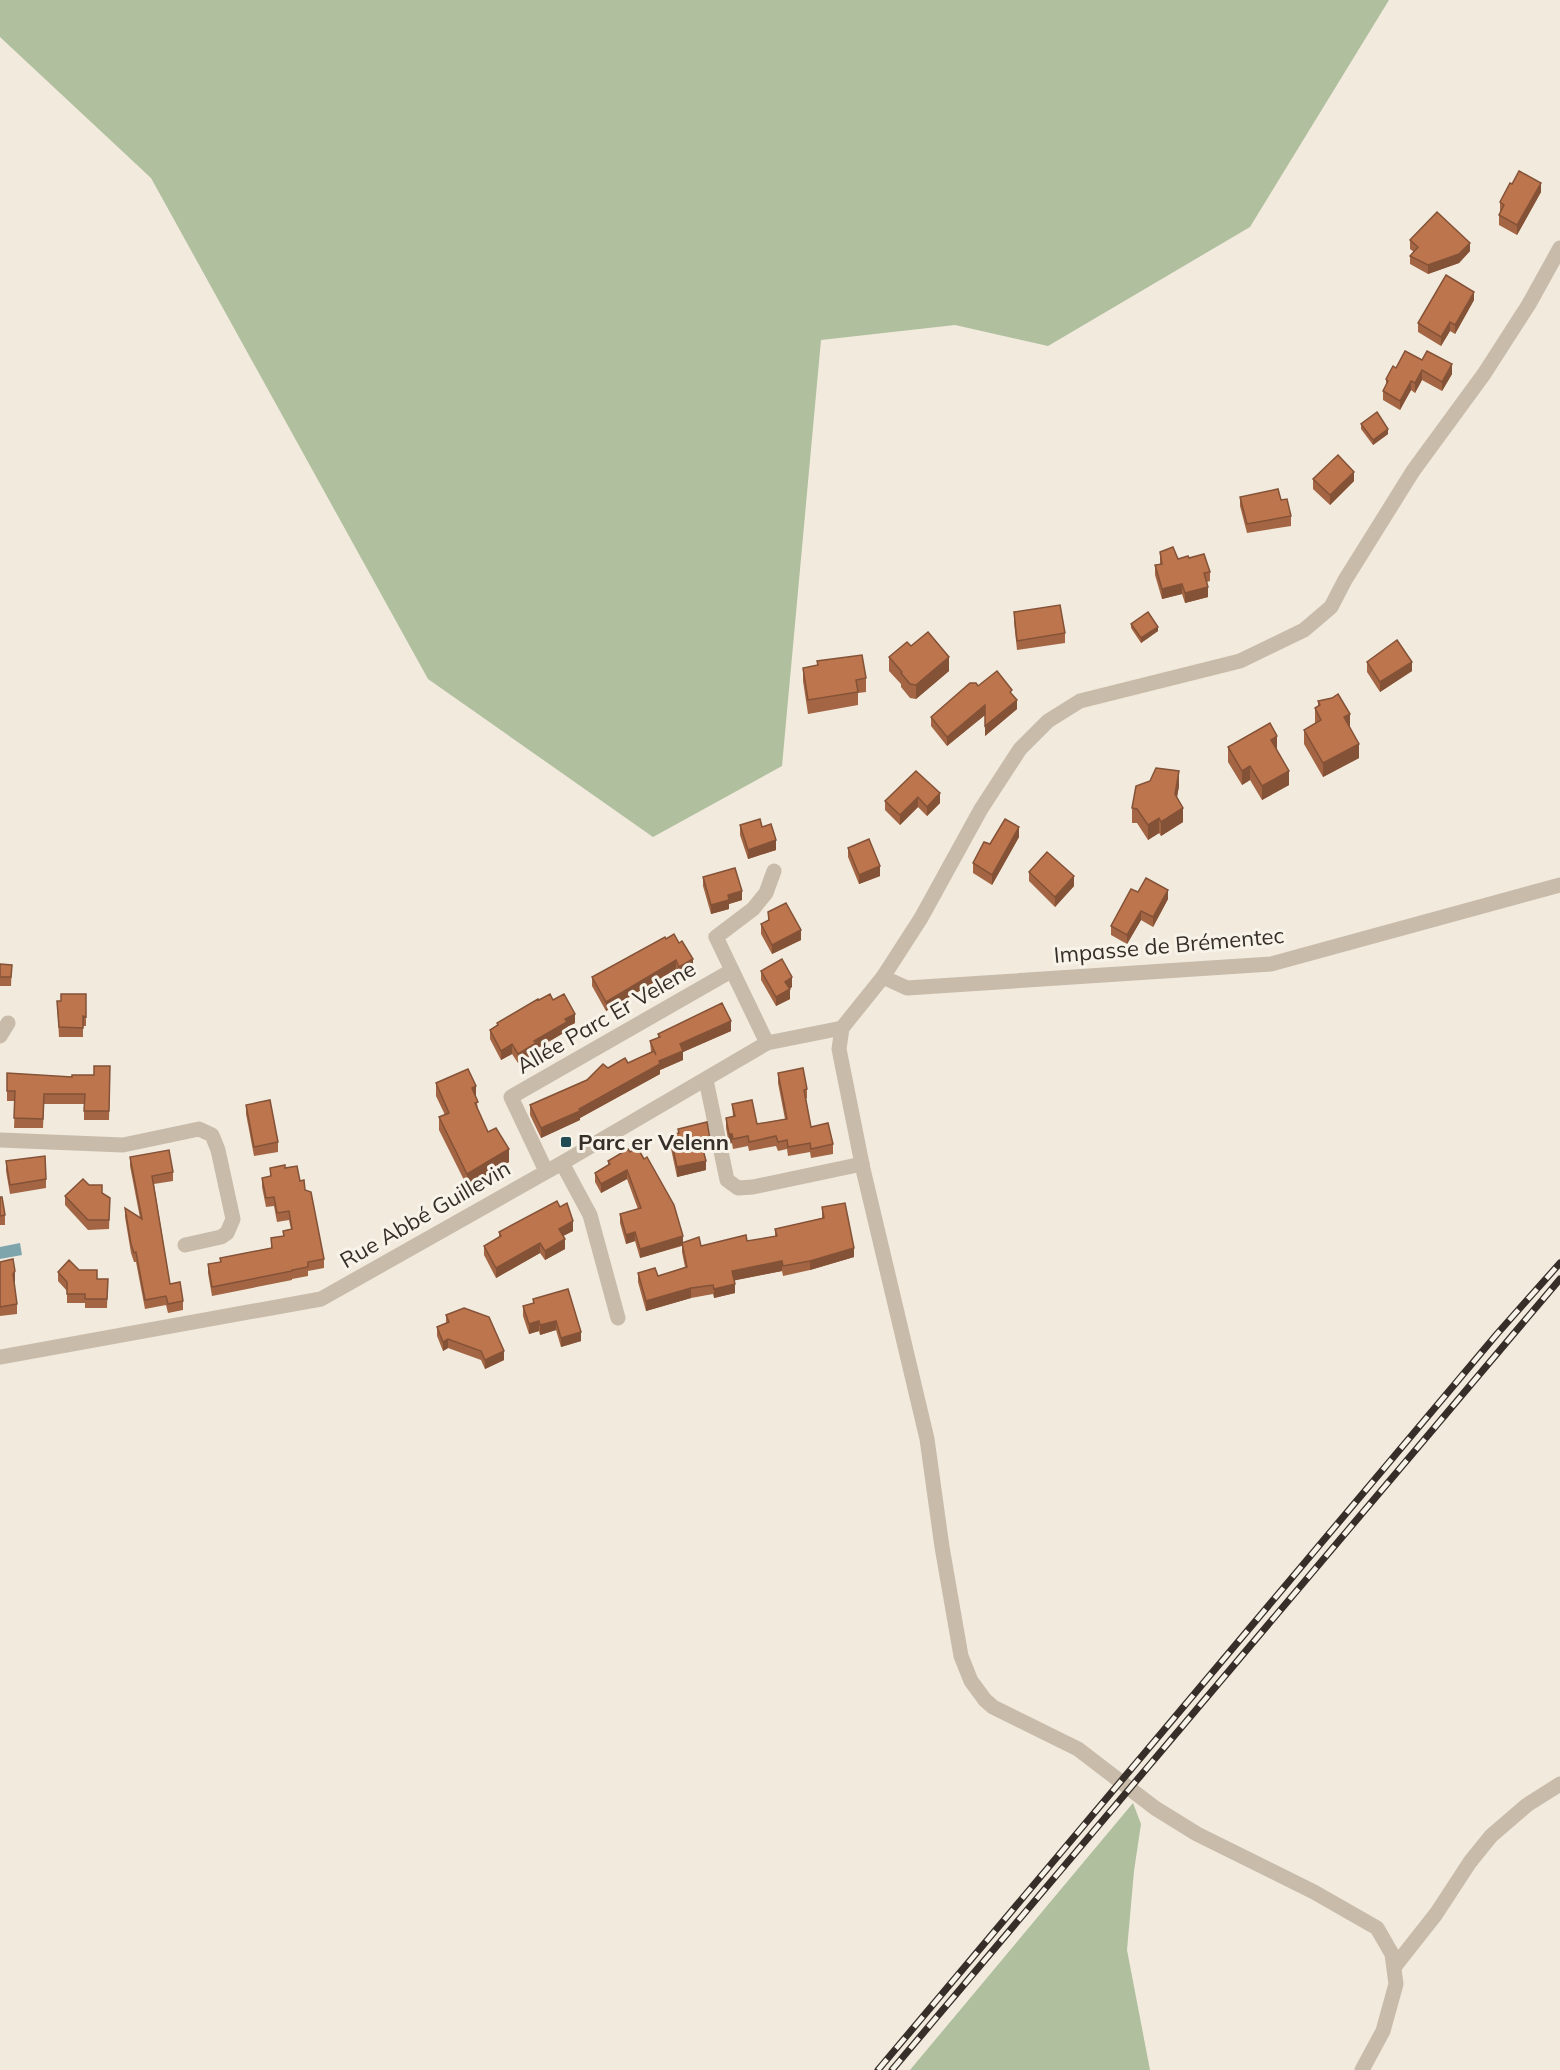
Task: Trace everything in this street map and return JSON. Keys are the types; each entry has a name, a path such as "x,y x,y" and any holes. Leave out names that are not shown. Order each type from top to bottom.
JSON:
{"street":[{"path":"1362,2070 1383,2031 1396,1984 1392,1954 1377,1928 1314,1892 1169,1818 1078,1749 993,1707 979,1694 971,1681 961,1656 927,1439 862,1164 839,1049 842,1028 883,977 921,918 981,809 1020,749 1048,721 1080,701 1240,661 1304,630 1331,607 1345,580 1413,471 1484,374 1529,304 1560,248"},
{"name":"Allée Parc Er Velene","path":"767,1043 716,937 753,909 766,893 774,871"},
{"name":"Impasse de Brémentec","path":"883,977 907,988 1271,964 1560,885"},
{"name":"Allée Parc Er Velene","path":"546,1171 511,1098 731,971"},
{"name":"Rue Abbé Guillevin","path":"0,1357 321,1299 562,1163 767,1043 842,1028"},
{"path":"706,1080 727,1180 738,1188 753,1187 862,1164"},
{"path":"0,1140 123,1145 199,1129 212,1135 218,1150 232,1220 227,1233 221,1237 185,1245"},
{"path":"562,1163 590,1215 618,1318"},
{"path":"1395,1966 1436,1914 1470,1862 1491,1836 1527,1805 1560,1784"}],"green space":[{"path":"0,0 1389,0 1250,227 1048,346 955,325 821,340 782,766 653,837 428,679 151,178 0,37"},
{"path":"1133,1803 1141,1824 1127,1950 1150,2070 910,2070"}],"water":[{"path":"20,1243 22,1255 0,1259 0,1247"}],"building":[{"path":"1519,171 1541,183 1517,225 1499,215 1504,205 1500,202"},
{"path":"1437,212 1470,243 1459,254 1428,265 1410,256 1418,247 1410,240"},
{"path":"1446,275 1474,292 1455,325 1450,322 1441,337 1418,323"},
{"path":"1405,351 1422,360 1427,351 1452,364 1442,382 1422,370 1415,383 1411,381 1400,401 1383,391 1393,366 1396,368"},
{"path":"1377,412 1388,429 1373,440 1361,424"},
{"path":"1338,455 1354,472 1330,495 1313,479"},
{"path":"1278,489 1281,500 1287,499 1291,516 1247,524 1240,497"},
{"path":"1173,547 1178,559 1204,554 1210,572 1204,573 1208,587 1185,593 1182,584 1162,589 1155,565 1162,564 1160,552"},
{"path":"1060,605 1065,633 1017,641 1014,612"},
{"path":"1148,612 1158,627 1141,638 1131,624"},
{"path":"928,632 949,657 916,685 910,684 889,657 907,642 911,646"},
{"path":"1397,640 1412,662 1380,682 1367,662"},
{"path":"862,655 866,678 856,680 858,692 808,700 803,668 818,665 817,661"},
{"path":"997,671 1017,700 985,726 985,705 947,737 931,717 970,683 976,683 978,686"},
{"path":"1338,694 1350,714 1344,717 1359,744 1323,763 1304,730 1321,720 1315,708 1320,705 1318,701"},
{"path":"1270,723 1277,736 1271,740 1289,771 1262,786 1250,766 1242,771 1228,747"},
{"path":"1156,768 1179,771 1175,794 1183,808 1161,822 1159,818 1148,825 1137,809 1132,808 1136,786 1150,781"},
{"path":"916,771 940,793 927,807 918,797 900,815 885,801"},
{"path":"760,819 762,827 771,824 776,840 748,850 740,825"},
{"path":"1005,819 1019,827 992,875 973,863 984,842 990,844"},
{"path":"869,839 880,866 859,875 848,848"},
{"path":"1047,852 1074,876 1055,897 1029,872"},
{"path":"735,868 742,891 728,895 729,900 711,905 703,877"},
{"path":"1146,878 1168,890 1153,917 1141,911 1127,935 1111,926 1131,889 1138,892"},
{"path":"786,903 801,930 772,945 761,924 769,920 768,912"},
{"path":"674,934 679,943 682,941 693,959 679,967 676,960 606,1002 592,977"},
{"path":"782,959 792,977 785,982 790,989 776,997 761,971"},
{"path":"0,964 12,965 11,977 0,977"},
{"path":"61,994 86,994 86,1017 83,1016 83,1028 59,1027 57,1001 61,1001"},
{"path":"550,994 553,1000 564,994 575,1014 565,1019 567,1022 534,1041 536,1043 518,1054 512,1044 501,1051 490,1030 498,1025 497,1023"},
{"path":"722,1003 731,1021 680,1044 683,1051 659,1061 660,1064 579,1109 580,1111 541,1128 530,1105 587,1080 603,1064 608,1068 625,1058 628,1063 654,1051 656,1055 650,1041 660,1037 658,1034"},
{"path":"94,1066 110,1066 109,1111 84,1111 85,1094 44,1094 43,1119 14,1118 15,1091 7,1091 7,1073 72,1077 72,1075 94,1075"},
{"path":"803,1068 807,1089 804,1090 811,1127 828,1123 833,1144 811,1149 810,1143 788,1147 787,1140 778,1142 776,1136 749,1142 748,1136 733,1139 732,1134 729,1134 726,1118 735,1116 732,1104 752,1100 757,1124 787,1119 778,1073"},
{"path":"468,1069 476,1086 472,1088 478,1102 475,1103 488,1132 496,1128 509,1149 467,1174 439,1117 449,1113 436,1083"},
{"path":"270,1100 278,1142 254,1147 246,1105"},
{"path":"707,1122 710,1139 701,1142 706,1161 677,1167 670,1135 679,1133 678,1129"},
{"path":"637,1147 644,1159 647,1157 674,1205 683,1236 640,1249 635,1232 626,1235 620,1214 641,1208 627,1170 601,1184 595,1173 610,1164 608,1161 628,1149 630,1152"},
{"path":"169,1150 173,1172 152,1176 170,1284 180,1282 183,1301 168,1304 166,1296 145,1300 125,1208 142,1219 130,1157"},
{"path":"45,1156 46,1179 10,1185 6,1161"},
{"path":"285,1165 285,1168 297,1166 300,1181 304,1180 305,1190 311,1192 324,1259 308,1262 308,1267 292,1271 212,1287 208,1264 221,1262 220,1258 272,1248 271,1238 284,1236 283,1231 292,1229 289,1211 277,1213 274,1197 266,1198 262,1178 271,1176 270,1168"},
{"path":"83,1179 89,1185 102,1185 102,1193 110,1198 109,1220 88,1220 65,1196"},
{"path":"0,1197 2,1197 5,1215 0,1216"},
{"path":"557,1201 560,1207 567,1203 573,1221 559,1229 565,1239 545,1251 540,1243 496,1268 484,1246 501,1236 499,1232"},
{"path":"845,1203 854,1248 810,1261 783,1266 782,1261 732,1271 735,1284 714,1289 713,1285 691,1288 646,1301 638,1273 655,1268 658,1276 687,1267 682,1243 699,1237 701,1246 746,1235 747,1241 777,1236 775,1229 824,1218 822,1207"},
{"path":"13,1259 17,1304 0,1307 0,1262"},
{"path":"69,1260 79,1270 97,1270 97,1279 108,1279 107,1299 85,1299 85,1294 67,1294 67,1282 58,1272"},
{"path":"568,1289 581,1332 561,1338 556,1321 540,1325 539,1321 529,1324 523,1306 534,1303 533,1299"},
{"path":"464,1308 489,1317 504,1351 485,1360 481,1351 448,1339 443,1342 437,1327 449,1322 446,1315"}],"railway":[{"path":"878,2070 1497,1334 1560,1263"},
{"path":"892,2070 1560,1279"}],"place":[{"name":"Parc er Velenn","path":"566,1142"}]}
